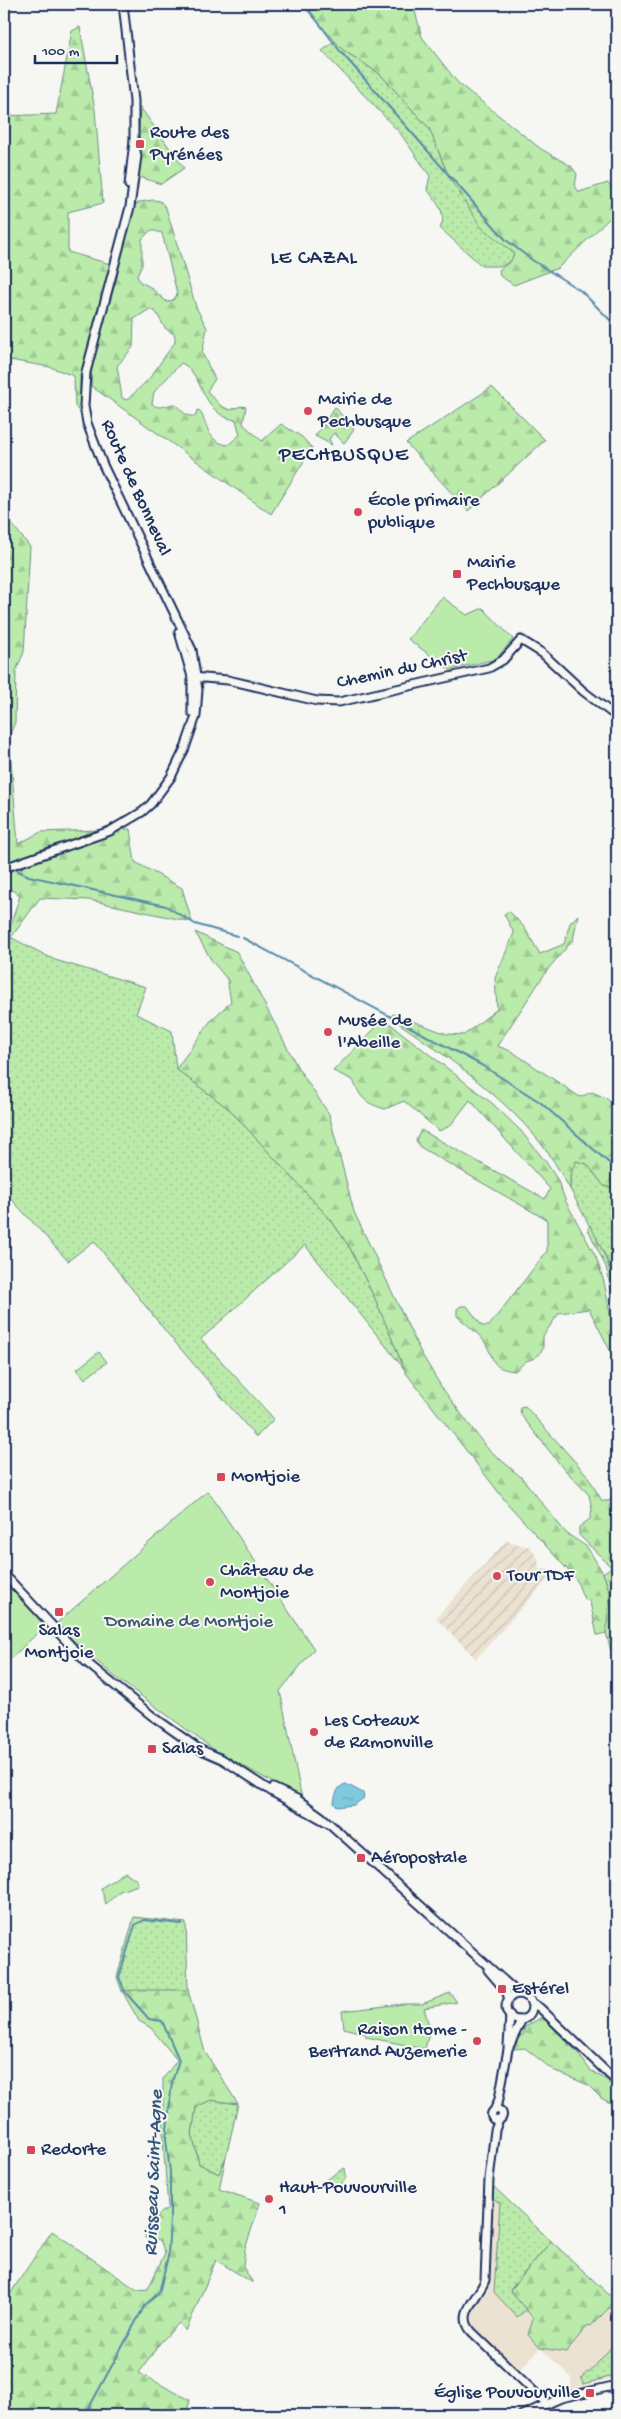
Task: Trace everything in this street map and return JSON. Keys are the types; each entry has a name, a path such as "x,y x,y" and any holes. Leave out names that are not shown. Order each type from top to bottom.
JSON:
{"street":[{"name":"Route de Bonneval","path":"4,868 95,837 133,819 151,804 171,777 190,735 195,677 171,608 103,465 87,423 84,406 86,372 124,232 131,190 135,83 124,4"},
{"name":"Chemin du Christ","path":"195,677 258,686 317,701 339,702 489,668 504,660 519,640 542,653 583,691 617,717"},
{"path":"4,1574 50,1624 58,1638 92,1667 146,1710 167,1720 209,1753 262,1785 296,1799 328,1823 519,1994 526,1996 617,2082"},
{"path":"473,1952 506,1991 509,1999 506,2008 510,2015 508,2049 497,2111 491,2115 496,2120 489,2179 484,2280 481,2291 468,2308 466,2322 472,2332 546,2403"},
{"path":"509,1999 519,1994"},
{"path":"529,2014 531,2002"},
{"path":"508,2049 522,2019 529,2014 545,2014"},
{"path":"510,2015 522,2019"},
{"path":"522,2415 546,2403 617,2385"}],"shaded area":[{"path":"506,1541 530,1547 538,1559 539,1570 548,1569 553,1573 476,1659 436,1618"},
{"path":"493,2186 617,2302 617,2377 571,2389 571,2377 540,2348 518,2371 496,2352 473,2327 472,2309 487,2292 490,2279"}],"green space":[{"path":"306,4 413,4 422,37 458,83 541,149 571,166 577,174 575,186 579,192 608,183 617,197 617,211 558,268 514,285 500,276 499,270 511,261 514,253 481,227 449,177 429,128 380,74 343,50 304,7"},
{"path":"80,27 95,110 103,203 68,212 68,252 110,264 80,376 80,413 75,406 74,376 50,367 4,359 4,116 56,114 72,31"},
{"path":"335,41 343,50 380,74 429,128 449,177 507,248 514,253 511,261 502,266 482,266 440,228 443,217 442,212 427,189 430,176 400,133 322,51"},
{"path":"140,107 184,168 161,184 137,176"},
{"path":"160,201 166,208 196,307 207,328 202,353 215,379 207,391 221,406 230,410 241,406 246,407 243,424 262,441 281,424 302,437 312,448 271,514 91,386 92,364 117,277 132,207 140,202","holes":["151,230 162,233 176,289 177,295 173,300 167,302 150,287 140,282 137,276 142,265 142,239","150,309 156,312 165,328 175,335 175,342 149,379 127,400 122,398 117,366 133,347 134,319","181,363 194,375 215,410 224,416 236,420 240,435 228,445 221,443 212,437 200,411 197,410 196,416 189,416 174,404 160,407 155,406 152,404 154,392"]},
{"path":"492,387 545,440 468,511 406,443"},
{"path":"335,407 354,430 344,443 334,433 329,439 332,445 315,436"},
{"path":"4,514 30,547 24,652 16,671 15,722 9,737 18,844 41,832 130,829 135,862 182,888 192,922 89,900 40,898 4,947 20,895 8,888 10,863 4,862"},
{"path":"442,597 467,615 483,608 513,639 496,659 450,670 408,639"},
{"path":"509,911 524,927 540,954 564,944 570,923 578,915 573,940 548,969 497,1046 511,1051 580,1097 592,1092 606,1098 617,1108 617,1188 604,1186 587,1164 576,1161 570,1175 570,1189 548,1153 516,1115 476,1080 391,1018 393,1014 447,1034 464,1035 497,1009 495,978 514,933 504,914"},
{"path":"195,932 237,952 298,1068 329,1114 354,1212 420,1351 442,1388 486,1447 522,1478 566,1533 587,1547 603,1573 610,1593 606,1633 597,1635 590,1602 583,1597 576,1579 507,1503 406,1373 377,1303 350,1248 331,1220 229,1109 176,1069 212,1019 231,1002 227,979 212,961"},
{"path":"12,938 55,960 146,987 136,1014 172,1031 176,1069 229,1109 331,1220 350,1248 377,1303 405,1370 305,1245 201,1339 274,1419 256,1437 167,1333 94,1241 68,1261 4,1191 4,947"},
{"path":"384,1019 493,1104 520,1130 546,1162 557,1179 566,1202 596,1257 604,1282 617,1349 617,1364 589,1309 559,1313 543,1336 543,1349 535,1358 526,1361 515,1371 506,1370 496,1365 484,1341 457,1316 457,1309 461,1306 467,1306 482,1326 489,1326 547,1251 547,1220 420,1147 416,1140 421,1130 545,1199 550,1189 470,1100 450,1126 439,1131 404,1101 385,1109 373,1105 361,1096 353,1080 333,1071"},
{"path":"576,1161 587,1164 604,1186 617,1188 617,1297 608,1261 570,1189 570,1175"},
{"path":"590,1225 601,1246 609,1268 615,1290 617,1314 606,1267 588,1229"},
{"path":"99,1352 107,1362 85,1379 77,1369"},
{"path":"525,1406 587,1475 602,1501 609,1501 617,1491 617,1563 611,1567 579,1535 579,1527 590,1519 592,1509 589,1495 562,1467 521,1415 520,1407"},
{"name":"Domaine de Montjoie","path":"208,1491 314,1649 280,1691 302,1799 213,1749 114,1676 58,1627 58,1622"},
{"path":"617,1563 615,1588 617,1590 617,1650 611,1651 606,1633 610,1593 603,1573"},
{"path":"4,1581 45,1626 4,1665"},
{"path":"125,1872 137,1880 138,1885 120,1891 106,1904 101,1888"},
{"path":"134,1917 186,1923 188,1990 122,1991 117,1977"},
{"path":"188,1990 205,2052 238,2104 211,2100 196,2107 192,2134 199,2164 219,2174 226,2157 219,2189 260,2203 245,2249 243,2267 253,2283 216,2260 186,2331 179,2323 160,2343 139,2373 190,2400 186,2415 4,2415 4,2337 9,2329 4,2325 4,2303 52,2231 137,2290 148,2289 165,2253 160,2240 145,2238 148,2222 168,2208 163,2139 163,2079 177,2060 151,2028 139,2021 122,1991"},
{"path":"450,1993 457,2002 424,2008 430,2029 425,2049 366,2037 366,2034 344,2028 342,2011 403,2004 422,2004"},
{"path":"542,2017 578,2053 590,2070 617,2086 617,2113 614,2105 601,2098 588,2085 553,2070 525,2048 514,2049 512,2046 517,2037 523,2035 525,2027"},
{"path":"211,2100 238,2104 226,2157 219,2174 199,2164 192,2134 196,2107"},
{"path":"345,2168 346,2177 341,2186 330,2187 323,2182"},
{"path":"493,2186 551,2241 510,2290 526,2310 517,2317 494,2292 500,2203 493,2198"},
{"path":"551,2241 616,2301 591,2326 588,2325 566,2352 540,2348 528,2335 533,2318 510,2291"},
{"path":"617,2330 617,2375 583,2384 581,2378 590,2372 612,2346 611,2341"}],"water":[{"path":"346,1784 363,1793 364,1798 354,1805 337,1807 334,1803 336,1794 341,1786"}],"waterway":[{"path":"309,10 340,51 506,240 532,260 581,291 617,327"},
{"path":"18,871 29,876 166,906 195,924 237,936"},
{"path":"243,938 483,1066 540,1102 617,1170"},
{"name":"Ruisseau Saint-Agne","path":"85,2415 145,2305 159,2293 168,2256 170,2172 166,2139 172,2082 179,2060 162,2021 149,2019 125,1992 119,1977 135,1925 144,1920 182,1924"}],"place":[{"name":"Route des Pyrénées","path":"140,144"},
{"name":"Mairie de Pechbusque","path":"308,411"},
{"name":"École primaire publique","path":"358,512"},
{"name":"Mairie Pechbusque","path":"457,574"},
{"name":"Musée de l'Abeille","path":"328,1032"},
{"name":"Montjoie","path":"221,1477"},
{"name":"Tour TDF","path":"497,1576"},
{"name":"Château de Montjoie","path":"210,1582"},
{"name":"Salas Montjoie","path":"59,1612"},
{"name":"Les Coteaux de Ramonville","path":"314,1732"},
{"name":"Salas","path":"152,1749"},
{"name":"Aéropostale","path":"361,1858"},
{"name":"Estérel","path":"502,1989"},
{"name":"Raison Home - Bertrand Auzemerie","path":"477,2041"},
{"name":"Redorte","path":"31,2150"},
{"name":"Haut-Pouvourville 1","path":"269,2199"},
{"name":"Église Pouvourville","path":"590,2393"}],"district":[{"name":"LE CAZAL","path":"314,259"},
{"name":"PECHBUSQUE","path":"344,456"}]}
